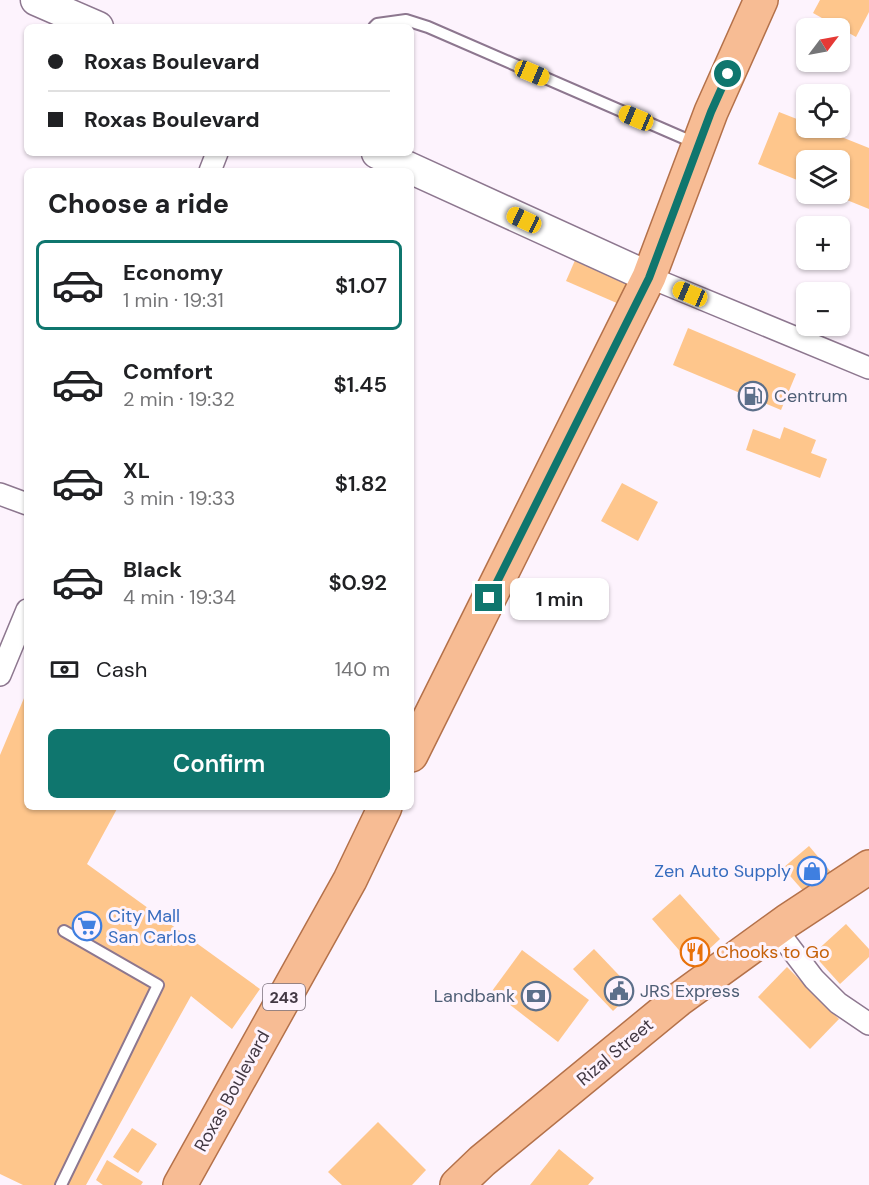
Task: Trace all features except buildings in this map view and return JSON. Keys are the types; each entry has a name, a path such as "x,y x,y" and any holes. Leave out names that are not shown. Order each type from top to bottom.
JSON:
{"main road":[{"path":"414,749 649,278 711,112 761,0"},
{"name":"Roxas Boulevard","path":"180,1185 350,880 385,810"},
{"name":"Rizal Street","path":"457,1185 482,1161 678,1000 776,929 869,867"}],"street":[{"path":"36,0 91,24"},
{"path":"384,156 410,168"},
{"path":"414,170 649,278 869,368"},
{"path":"0,494 24,503"},
{"path":"0,675 24,617"},
{"path":"776,929 814,979 838,1003 869,1024"}],"lane":[{"path":"377,24 406,20 428,27 698,145"},
{"path":"61,1185 159,985 64,931"}],"place":[{"name":"Centrum","path":"753,396"},
{"name":"Zen Auto Supply","path":"812,871"},
{"name":"City Mall San Carlos","path":"87,926"},
{"name":"Chooks to Go","path":"695,952"},
{"name":"JRS Express","path":"619,991"},
{"name":"Landbank","path":"536,996"}],"route":[{"path":"489,598 649,278 711,112 728,74"}]}
